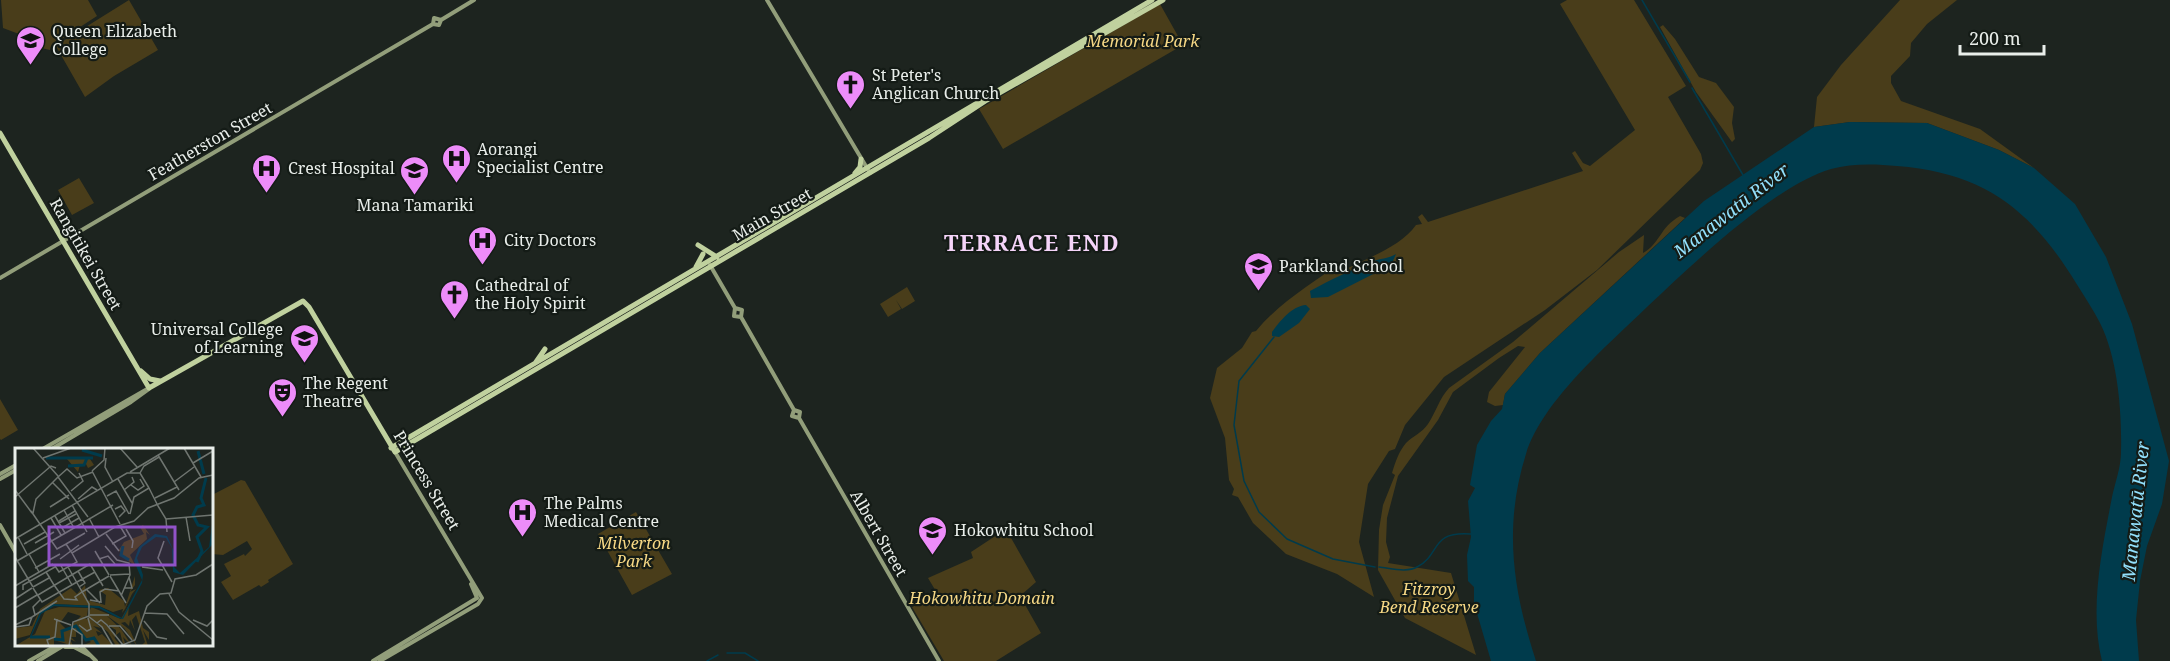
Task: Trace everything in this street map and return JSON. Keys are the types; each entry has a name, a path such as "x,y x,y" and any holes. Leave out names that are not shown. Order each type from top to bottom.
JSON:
{"highway":[{"name":"Main Street","path":"393,450 688,274 710,264 717,257 848,180 869,171 981,99 1152,0"},
{"name":"Main Street","path":"393,450 987,100 1163,0"},
{"name":"Rangitikei Street","path":"0,133 149,388"},
{"path":"848,180 859,170 861,159"},
{"path":"698,245 717,257"},
{"path":"688,274 699,264 703,254"},
{"name":"Princess Street","path":"160,381 303,301 309,307 393,450"},
{"path":"530,367 546,348"},
{"path":"137,369 150,379 160,381"},
{"path":"149,388 160,381"}],"main road":[{"name":"Featherston Street","path":"0,278 433,24 439,26 441,20 474,0"},
{"path":"767,0 869,171"},
{"name":"Albert Street","path":"710,264 735,308 742,311 741,317 794,410 800,412 799,418 939,661"},
{"path":"44,448 149,388"},
{"path":"53,448 137,399 149,388"},
{"name":"Princess Street","path":"393,450 479,594 479,600"},
{"path":"0,474 15,466"},
{"path":"0,479 15,471"},
{"path":"0,525 15,551"},
{"path":"373,661 479,600"},
{"path":"380,661 479,600"},
{"path":"29,661 58,646"},
{"path":"38,661 59,646"},
{"path":"67,646 91,656"},
{"path":"81,646 96,661"}],"green space":[{"path":"1,0 88,0 97,16 51,46 50,50 37,47 39,39 30,37 26,45 17,43 19,34 3,28"},
{"path":"129,0 158,50 114,76 85,97 57,48 52,48"},
{"path":"1567,0 1634,0 1686,86 1668,97 1701,154 1703,163 1700,170 1597,270 1545,310 1444,377 1405,425 1395,449 1389,451 1368,484 1359,542 1374,597 1337,574 1286,554 1253,523 1238,497 1232,495 1234,489 1229,480 1225,438 1210,398 1217,368 1242,348 1252,332 1256,331 1297,293 1343,261 1348,268 1394,245 1416,225 1422,224 1418,217 1422,214 1428,222 1583,171 1572,153 1575,151 1583,163 1590,166 1635,130 1560,4"},
{"path":"1900,0 1957,0 1927,24 1911,43 1910,56 1891,76 1891,83 1901,101 1980,129 2034,168 1999,150 1927,123 1850,122 1814,127 1817,97 1841,65"},
{"name":"Memorial Park","path":"1160,4 1183,45 1003,149 979,109"},
{"path":"1663,25 1675,39 1699,77 1716,83 1734,107 1732,123 1735,139 1732,142 1696,92 1660,27"},
{"path":"79,178 94,203 72,215 58,190"},
{"name":"Fitzroy Bend Reserve","path":"1680,216 1685,218 1540,353 1505,394 1503,405 1495,406 1487,402 1489,392 1525,347 1518,346 1453,392 1438,420 1398,476 1387,518 1386,542 1390,557 1388,563 1451,573 1476,655 1405,618 1378,570 1379,530 1383,505 1395,475 1392,473 1399,453 1426,427 1449,388 1513,342 1619,252 1644,235 1643,253 1649,249 1668,226"},
{"path":"907,287 915,301 902,309 896,300 901,309 888,317 880,304"},
{"path":"0,399 18,430 1,440 0,439"},
{"path":"241,480 245,481 293,564 261,587 259,585 233,600 221,582 231,576 224,564 244,554 245,556 252,549 247,541 223,555 213,554 213,494"},
{"name":"Milverton Park","path":"636,512 672,574 632,595 598,534"},
{"name":"Hokowhitu Domain","path":"1006,529 1036,582 1020,596 1041,633 996,661 944,661 912,607 937,593 928,578 973,558 971,552"}],"water":[{"name":"Manawatū River","path":"1850,122 1927,123 1999,150 2034,168 2075,204 2106,257 2132,324 2169,461 2162,504 2147,546 2140,581 2136,620 2139,661 2102,661 2098,641 2098,579 2120,463 2121,436 2120,403 2115,369 2106,337 2097,318 2059,257 2023,216 2003,200 1956,177 1928,170 1872,164 1831,169 1808,178 1759,209 1666,289 1578,374 1561,394 1534,434 1526,454 1515,507 1513,533 1517,584 1536,661 1491,661 1474,603 1474,587 1468,581 1467,555 1471,537 1468,501 1475,488 1470,485 1477,445 1491,421 1502,409 1505,394 1540,353 1704,201 1814,127"},
{"path":"1396,254 1391,265 1328,297 1311,298 1310,291 1325,283 1366,264"},
{"path":"1306,305 1310,309 1299,323 1279,337 1272,336 1272,332 1287,315 1296,308"}],"waterway":[{"path":"1642,0 1690,82"},
{"path":"1692,88 1743,175"},
{"path":"1274,337 1239,381 1234,425 1244,481 1259,512 1287,539 1333,559 1375,567"},
{"path":"1379,567 1413,569 1425,562 1438,544 1448,536 1471,534"},
{"path":"727,653 745,653 758,661"},
{"path":"707,661 718,655"}],"place":[{"name":"Queen Elizabeth College","path":"31,66"},
{"name":"St Peter's Anglican Church","path":"851,110"},
{"name":"Aorangi Specialist Centre","path":"456,184"},
{"name":"Crest Hospital","path":"267,194"},
{"name":"Mana Tamariki","path":"415,196"},
{"name":"City Doctors","path":"483,266"},
{"name":"Parkland School","path":"1258,292"},
{"name":"Cathedral of the Holy Spirit","path":"454,320"},
{"name":"Universal College of Learning","path":"304,364"},
{"name":"The Regent Theatre","path":"282,418"},
{"name":"The Palms Medical Centre","path":"523,538"},
{"name":"Hokowhitu School","path":"933,556"}],"district":[{"name":"TERRACE END","path":"1032,242"}]}
